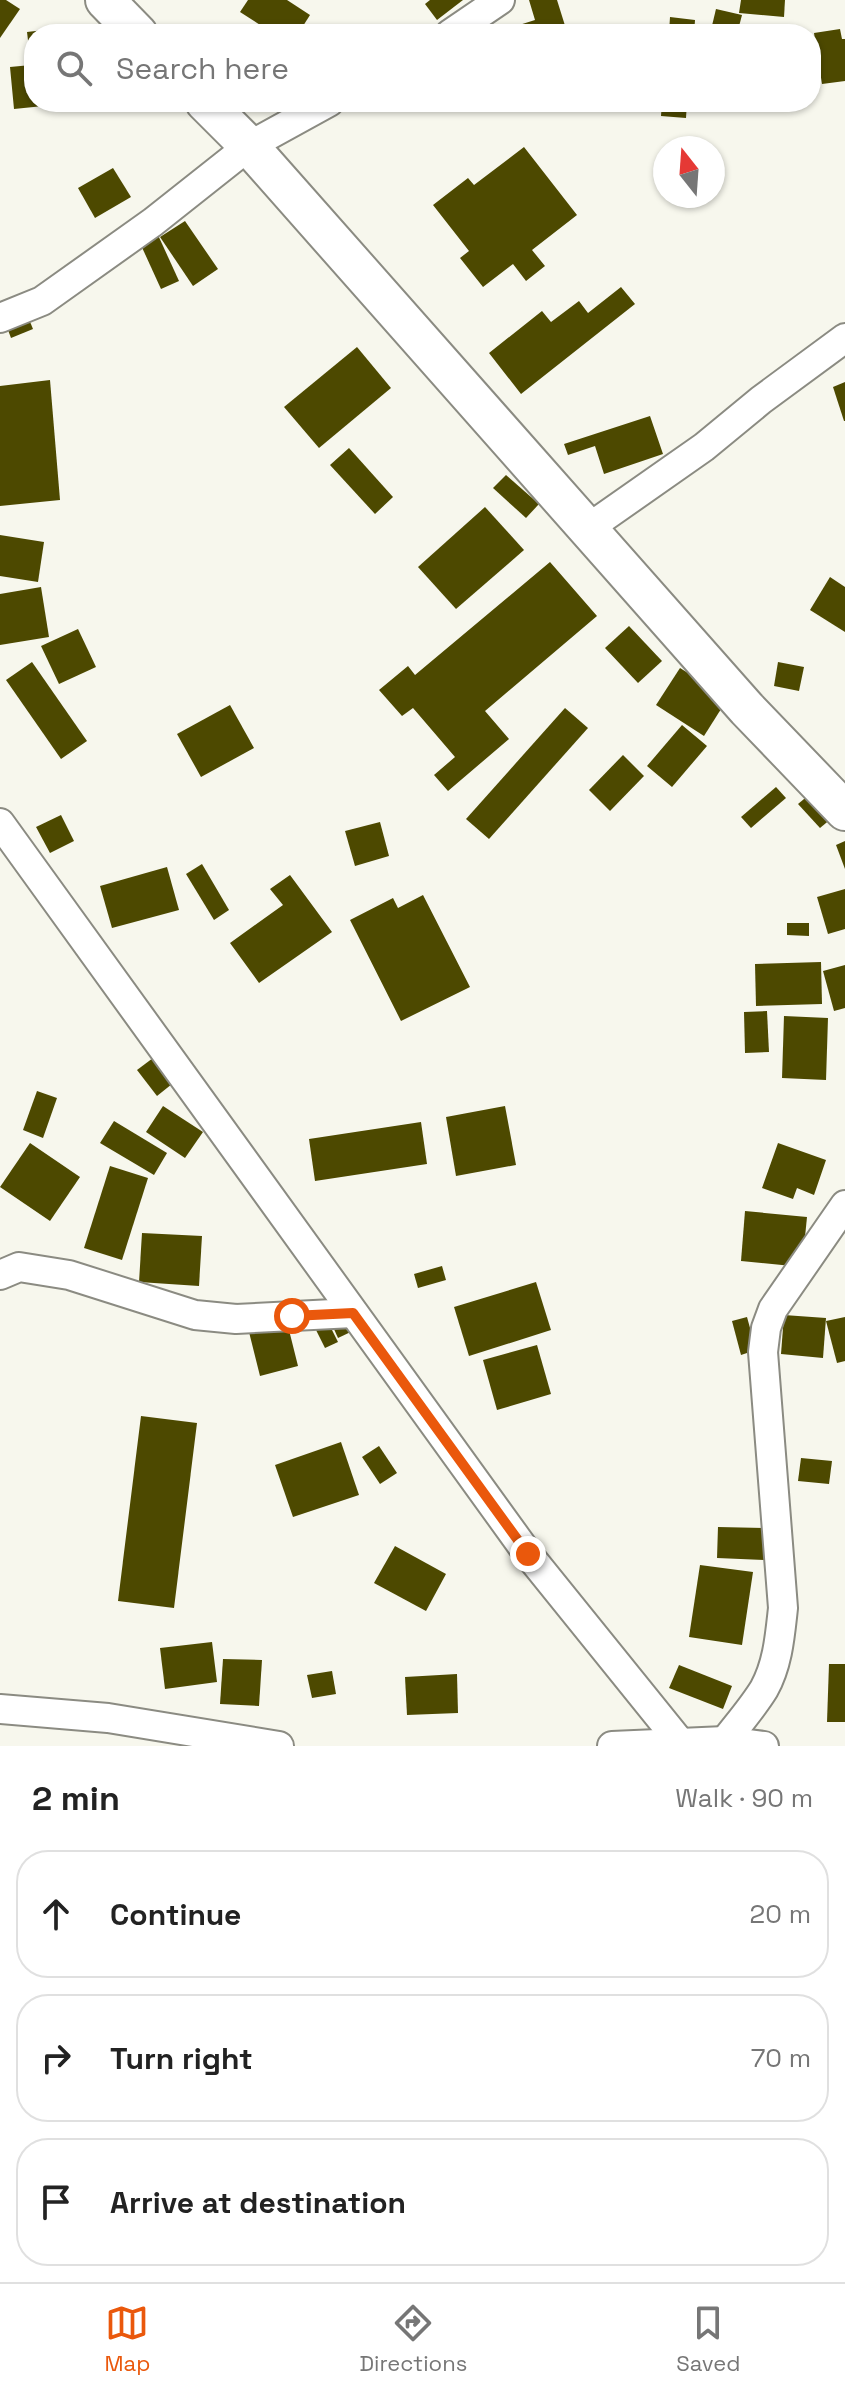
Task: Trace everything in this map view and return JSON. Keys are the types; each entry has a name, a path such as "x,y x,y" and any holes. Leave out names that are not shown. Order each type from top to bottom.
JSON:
{"street":[{"path":"105,0 128,24"},
{"path":"465,24 500,0"},
{"path":"215,112 249,146 747,709 845,811"},
{"path":"0,318 42,301 153,222 249,146 311,112"},
{"path":"587,529 704,447 845,338"},
{"path":"0,823 528,1554 682,1745"},
{"path":"725,1741 769,1678 779,1645 783,1608 763,1352 766,1328 773,1309 845,1205"},
{"path":"0,1275 19,1267 69,1275 195,1315 236,1319 353,1313"},
{"path":"0,1709 108,1718 279,1746"},
{"path":"612,1746 725,1741 764,1746"}],"building":[{"path":"0,0 6,0 20,9 0,38"},
{"path":"248,0 287,0 310,15 304,24 259,24 240,12"},
{"path":"430,0 463,0 437,20 425,4"},
{"path":"529,0 557,0 564,24 522,24 535,20"},
{"path":"741,0 785,0 784,17 739,13"},
{"path":"716,9 742,15 740,24 712,24"},
{"path":"670,17 695,20 695,24 670,24"},
{"path":"840,29 842,39 845,39 845,81 822,84 821,32"},
{"path":"24,66 24,108 14,109 10,67"},
{"path":"661,112 686,112 686,118 661,116"},
{"path":"524,147 577,215 532,250 545,266 526,281 513,264 483,287 460,258 469,251 433,205 468,178 474,185"},
{"path":"113,168 131,197 95,218 78,188"},
{"path":"185,221 218,269 193,286 160,237"},
{"path":"158,235 179,281 161,289 140,243"},
{"path":"621,287 635,304 521,394 489,353 542,311 551,322 579,301 588,313"},
{"path":"26,312 33,329 11,338 5,322"},
{"path":"357,347 391,388 319,448 284,407"},
{"path":"50,380 60,500 0,506 0,386"},
{"path":"845,382 845,421 844,421 833,387"},
{"path":"650,416 663,454 604,474 595,446 568,455 564,444"},
{"path":"349,448 393,497 375,514 330,465"},
{"path":"506,475 539,504 526,518 493,488"},
{"path":"485,507 524,550 456,609 418,567"},
{"path":"0,535 44,542 38,582 0,576"},
{"path":"550,562 597,616 485,711 509,739 448,791 434,775 455,757 413,708 402,716 379,690 408,666 415,675"},
{"path":"830,577 845,587 845,632 810,610"},
{"path":"41,587 49,637 0,645 0,594"},
{"path":"629,626 662,661 638,683 605,648"},
{"path":"78,629 96,667 59,684 41,646"},
{"path":"32,662 87,741 61,759 6,680"},
{"path":"778,662 804,667 799,691 774,686"},
{"path":"680,668 728,698 704,736 656,705"},
{"path":"230,705 254,748 201,777 177,734"},
{"path":"565,708 588,728 489,839 466,819"},
{"path":"682,725 707,746 672,787 647,766"},
{"path":"623,755 644,776 610,811 589,790"},
{"path":"776,787 786,798 751,828 741,817"},
{"path":"810,794 832,818 820,828 798,804"},
{"path":"61,815 74,841 50,853 36,827"},
{"path":"380,822 389,856 355,866 345,831"},
{"path":"845,841 845,869 836,845"},
{"path":"202,864 229,910 214,920 186,874"},
{"path":"167,867 179,910 112,928 100,886"},
{"path":"290,875 332,932 259,983 230,943 283,905 270,889"},
{"path":"845,889 845,929 828,934 817,897"},
{"path":"423,895 470,987 401,1021 350,920 393,898 398,908"},
{"path":"787,923 809,923 809,936 787,935"},
{"path":"821,962 822,1004 756,1006 755,964"},
{"path":"845,965 845,1008 834,1011 823,971"},
{"path":"767,1011 769,1052 745,1053 744,1012"},
{"path":"784,1016 828,1018 826,1080 782,1078"},
{"path":"153,1058 172,1084 157,1096 137,1070"},
{"path":"37,1091 57,1098 43,1138 23,1130"},
{"path":"163,1106 203,1132 185,1158 146,1132"},
{"path":"505,1106 516,1165 456,1176 446,1117"},
{"path":"114,1121 167,1153 154,1175 100,1143"},
{"path":"421,1122 427,1164 315,1181 309,1139"},
{"path":"30,1143 80,1177 50,1221 0,1187"},
{"path":"778,1143 826,1160 814,1195 797,1188 793,1199 762,1188"},
{"path":"110,1166 148,1178 122,1260 84,1248"},
{"path":"745,1211 807,1217 802,1267 741,1261"},
{"path":"142,1233 202,1236 199,1286 139,1282"},
{"path":"442,1266 446,1280 418,1288 414,1274"},
{"path":"536,1282 551,1330 469,1356 454,1307"},
{"path":"284,1310 298,1366 260,1376 246,1320"},
{"path":"784,1315 826,1318 823,1358 781,1354"},
{"path":"747,1317 756,1350 741,1355 732,1321"},
{"path":"845,1317 845,1361 837,1363 826,1321"},
{"path":"329,1318 357,1329 338,1338"},
{"path":"329,1324 338,1342 325,1348 316,1330"},
{"path":"537,1345 551,1394 497,1410 483,1360"},
{"path":"141,1416 197,1423 174,1608 118,1601"},
{"path":"341,1442 359,1495 293,1517 275,1465"},
{"path":"379,1446 397,1473 380,1484 362,1457"},
{"path":"801,1458 832,1461 829,1484 798,1481"},
{"path":"718,1527 765,1528 764,1560 717,1558"},
{"path":"395,1546 446,1574 426,1611 374,1583"},
{"path":"700,1565 753,1572 742,1645 689,1637"},
{"path":"212,1642 217,1682 165,1689 160,1648"},
{"path":"223,1659 262,1660 259,1706 220,1704"},
{"path":"829,1664 845,1664 845,1722 827,1722"},
{"path":"679,1665 732,1686 723,1709 669,1688"},
{"path":"332,1671 336,1694 312,1698 307,1675"},
{"path":"457,1674 458,1713 407,1715 405,1677"}],"route":[{"path":"292,1316 353,1313 528,1554"}]}
